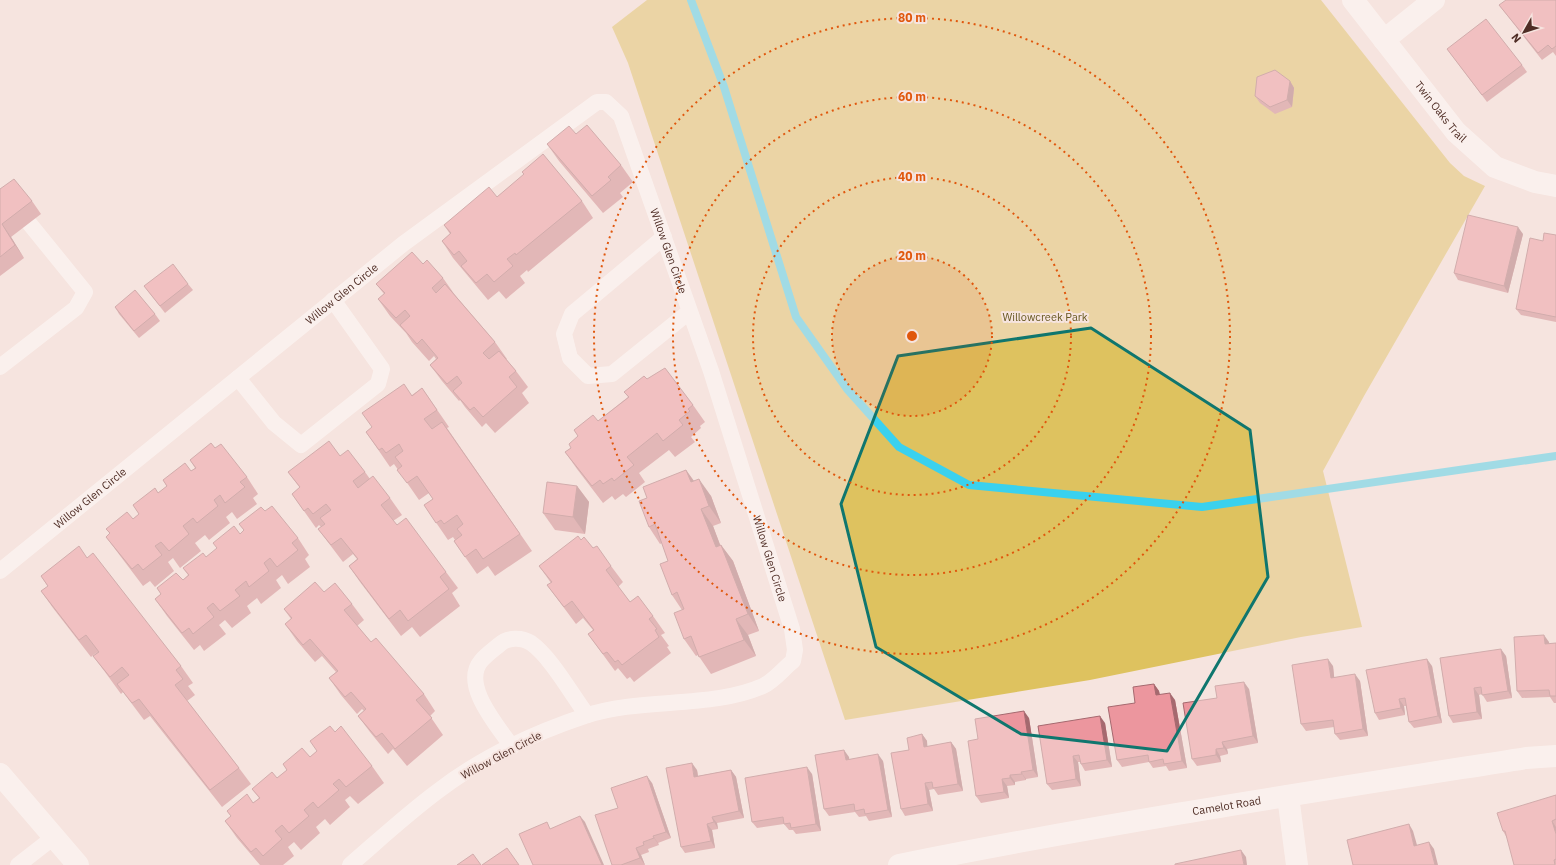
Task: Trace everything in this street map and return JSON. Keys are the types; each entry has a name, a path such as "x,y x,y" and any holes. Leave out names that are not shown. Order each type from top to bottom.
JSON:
{"street":[{"name":"Twin Oaks Trail","path":"1353,0 1456,132 1495,167 1535,182 1556,186"},
{"path":"1384,40 1434,0"},
{"name":"Camelot Road","path":"899,865 975,857 1288,796 1526,758 1556,756"},
{"path":"0,774 78,865"},
{"path":"1288,796 1297,865"}],"lane":[{"name":"Willow Glen Circle","path":"0,571 403,244 597,102 606,102 621,116 710,372 792,629 795,650 793,661 764,686 729,696 639,705 587,715 531,737 477,765 438,790 350,865"},
{"path":"0,367 76,308 85,292 29,223"},
{"path":"664,237 572,314 564,334 570,358 588,376 612,374 689,312"},
{"path":"238,378 274,423 301,445 378,384 382,369 333,300"},
{"path":"512,747 477,694 474,678 480,662 502,642 516,638 529,642 541,651 587,715"},
{"path":"18,865 54,837"}],"highlighted area":[{"path":"1091,328 1250,430 1268,577 1167,751 1021,734 876,647 841,504 898,356"}],"green space":[{"name":"Willowcreek Park","path":"647,0 1321,0 1450,163 1464,176 1485,186 1364,396 1323,471 1362,627 1301,637 1090,680 845,720 628,63 612,27"}],"building":[{"path":"1506,0 1556,0 1556,46 1552,49 1548,45 1538,53 1499,5"},
{"path":"1486,19 1522,65 1482,95 1447,49"},
{"path":"1275,70 1290,81 1287,100 1270,107 1255,96 1257,77"},
{"path":"587,125 621,165 608,177 611,180 592,196 547,144 569,126 576,134"},
{"path":"543,154 582,201 516,255 515,253 507,259 513,266 494,282 487,274 476,283 461,266 467,261 459,251 454,255 442,241 451,233 444,225 489,187 497,197 524,174 522,172"},
{"path":"14,179 32,201 2,224 15,245 0,257 0,189"},
{"path":"1468,215 1518,227 1504,286 1454,273"},
{"path":"1544,233 1556,235 1556,317 1516,309 1530,238 1543,241"},
{"path":"412,252 423,264 427,260 443,278 432,288 436,293 445,284 495,342 483,353 489,359 499,351 516,371 509,377 517,387 483,417 474,407 470,410 453,391 462,383 457,376 447,384 430,365 438,358 422,339 417,344 400,325 410,316 405,310 396,318 378,299 385,293 376,284"},
{"path":"173,264 188,284 160,306 144,286"},
{"path":"135,290 155,314 134,331 115,307"},
{"path":"665,368 693,405 688,409 690,411 679,420 683,425 663,441 657,433 627,457 634,465 614,481 612,478 603,484 600,480 592,486 565,452 571,448 569,444 578,436 574,430 593,415 598,421 629,397 624,392 644,376 647,379"},
{"path":"404,384 412,396 422,388 437,410 424,419 432,429 442,422 520,534 483,559 476,549 465,557 454,541 462,535 457,529 463,524 457,515 444,524 441,520 436,523 424,505 433,499 417,476 407,483 397,470 402,466 395,457 403,451 399,444 386,453 382,448 379,450 366,432 372,427 362,413"},
{"path":"329,441 340,456 348,450 365,472 353,481 358,488 373,476 390,498 381,505 397,525 406,518 446,572 440,577 449,589 408,621 400,610 389,619 349,566 358,559 341,538 331,545 318,529 325,524 320,518 331,510 326,504 313,514 308,508 304,511 292,494 300,487 288,472"},
{"path":"211,443 215,448 221,444 247,477 240,482 245,487 225,503 220,495 214,500 218,506 197,523 193,518 183,526 189,534 169,551 161,542 155,546 162,555 143,570 138,564 132,569 106,537 110,533 106,529 127,512 133,519 139,514 133,505 155,488 158,493 167,486 163,480 185,463 191,471 196,468 190,460"},
{"path":"686,470 691,482 699,479 709,506 701,509 716,547 721,545 748,614 736,619 744,640 699,657 691,636 684,639 674,613 684,609 677,592 672,595 660,564 668,561 655,524 649,527 639,501 647,498 643,487"},
{"path":"547,482 577,486 573,517 543,513"},
{"path":"272,506 298,538 292,543 298,550 277,567 270,558 264,563 269,571 249,587 246,581 235,590 240,596 220,611 213,603 207,608 214,617 193,634 189,628 182,633 155,599 161,594 157,588 176,573 183,580 189,575 183,568 203,553 206,557 217,548 213,543 234,526 240,534 244,530 239,524 261,507 265,511"},
{"path":"578,536 581,540 584,537 593,548 597,546 611,566 606,570 630,602 638,596 653,616 649,619 657,629 655,630 659,637 622,665 618,660 615,662 607,652 603,654 588,634 594,630 572,601 564,607 547,585 552,582 539,566"},
{"path":"79,546 87,558 93,553 181,666 176,670 183,679 175,685 239,768 210,790 139,699 132,703 117,684 129,675 122,667 110,677 93,656 99,652 86,635 79,640 41,591 48,586 41,576"},
{"path":"315,582 324,592 335,583 352,604 344,610 371,642 376,638 424,694 416,700 432,718 395,749 382,733 376,737 358,716 366,709 351,692 345,697 329,678 338,671 310,639 303,645 285,624 292,618 284,609"},
{"path":"1544,635 1545,644 1556,643 1556,696 1550,696 1549,690 1517,691 1514,637"},
{"path":"1501,649 1508,691 1482,695 1481,687 1474,688 1477,712 1449,716 1440,658"},
{"path":"1328,659 1331,678 1355,674 1363,729 1335,734 1333,720 1301,724 1292,665"},
{"path":"1427,659 1438,716 1409,722 1405,698 1399,699 1401,708 1375,713 1366,670"},
{"path":"1244,682 1253,736 1222,742 1224,748 1216,749 1216,755 1192,759 1183,703 1217,698 1215,686"},
{"path":"1154,684 1156,695 1170,693 1182,761 1164,764 1163,759 1149,762 1148,755 1117,760 1108,707 1135,703 1133,687"},
{"path":"1024,711 1033,770 1021,772 1022,774 1010,775 1010,778 1002,779 1004,792 976,796 968,741 978,739 975,719"},
{"path":"1100,716 1107,760 1081,764 1079,755 1073,756 1076,779 1047,784 1038,726"},
{"path":"330,726 335,732 341,726 372,766 346,787 339,779 333,784 339,790 318,808 313,802 304,810 309,816 289,833 282,825 275,831 282,839 263,856 256,848 251,852 225,821 231,816 227,811 247,794 253,803 260,798 252,789 272,772 277,778 287,770 283,764 302,748 310,757 317,751 310,741"},
{"path":"922,734 924,747 951,742 958,784 933,788 932,782 925,783 928,804 901,809 891,753 909,750 907,738"},
{"path":"844,750 846,760 878,754 888,810 865,814 864,809 855,811 854,804 824,809 815,755"},
{"path":"692,763 694,777 731,770 739,811 712,817 714,822 707,824 711,841 681,847 666,768"},
{"path":"807,767 816,824 791,828 790,823 784,824 783,817 752,822 745,778"},
{"path":"647,776 666,832 653,836 654,838 643,842 644,845 636,848 640,858 621,865 612,865 595,815 618,808 611,788"},
{"path":"1556,795 1556,819 1552,821 1556,834 1555,865 1514,865 1505,831 1503,831 1497,813"},
{"path":"580,816 602,865 533,865 519,834 547,822 550,829"},
{"path":"1409,824 1414,846 1429,842 1435,865 1353,865 1347,840"},
{"path":"507,848 519,865 482,865"},
{"path":"1241,850 1244,865 1175,865 1175,864"},
{"path":"473,854 481,865 457,865"}],"waterway":[{"path":"691,0 724,87 796,317 847,389 899,447 969,485 1202,507 1556,456"}]}
